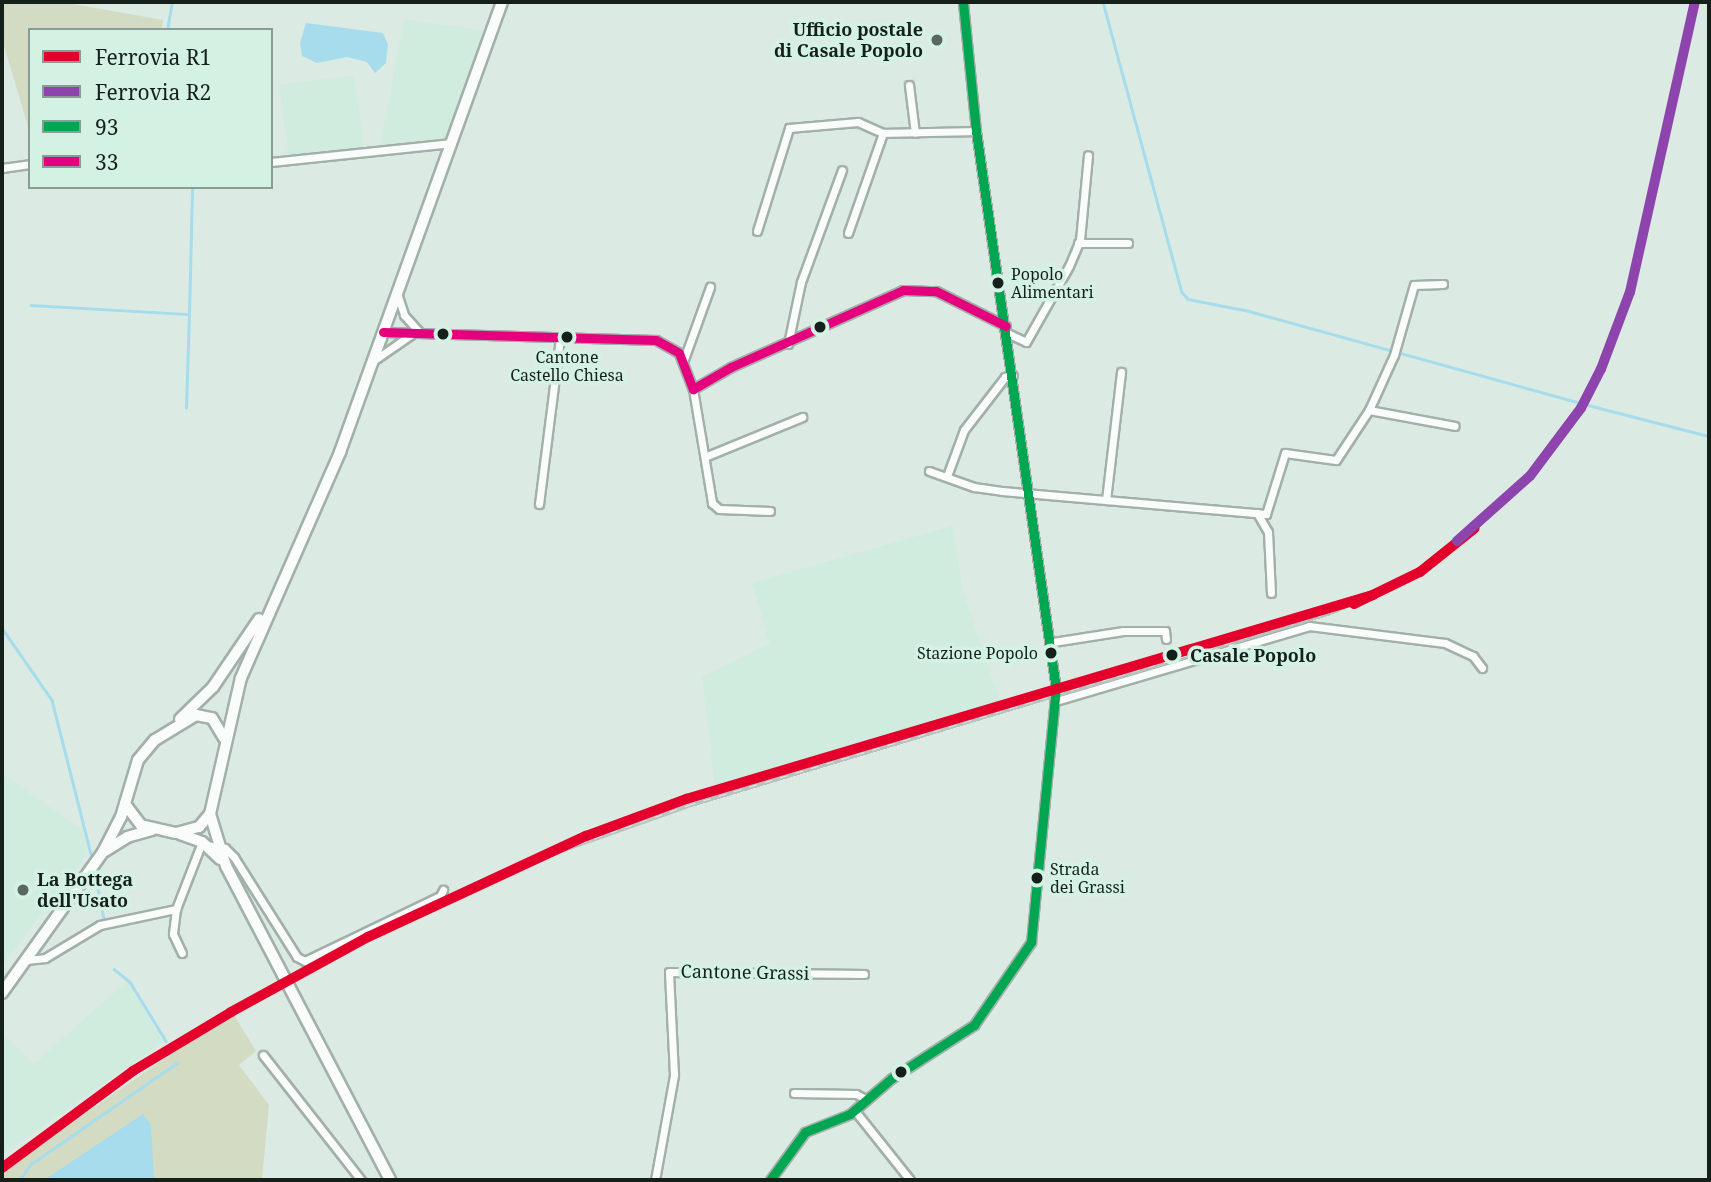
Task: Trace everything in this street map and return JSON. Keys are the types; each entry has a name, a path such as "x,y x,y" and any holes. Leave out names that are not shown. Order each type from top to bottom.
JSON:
{"main road":[{"path":"209,844 210,814 241,678 270,604 317,511 502,2"},
{"path":"2,993 101,855 125,804 138,760 213,687 270,604"},
{"path":"177,724 196,715 208,716 223,729 225,742"},
{"path":"125,804 136,821 209,844 226,866 390,1180"},
{"path":"176,833 199,827 210,814"},
{"path":"101,855 127,837 156,829"}],"street":[{"path":"770,1180 805,1132 855,1111 866,1099 974,1025 1029,950 1056,697 1053,642 976,131 965,43 963,2"},
{"path":"909,85 915,132"},
{"path":"757,231 789,128 858,122 883,133 976,131"},
{"path":"848,233 883,133"},
{"path":"273,162 452,143"},
{"path":"694,389 912,289 936,291 1026,342 1078,243 1088,155"},
{"path":"2,168 28,164"},
{"path":"788,344 801,282 842,170"},
{"path":"1078,243 1128,243"},
{"path":"929,471 974,487 1266,514 1285,453 1336,460 1369,410 1394,355 1414,285 1443,284"},
{"path":"684,362 710,287"},
{"path":"397,291 404,315 417,333"},
{"path":"383,332 656,340 672,346 684,362 694,389 707,456 712,503 719,509 770,511"},
{"path":"371,365 385,349 417,333"},
{"path":"539,504 560,338"},
{"path":"1106,500 1121,372"},
{"path":"947,476 964,430 1006,377 1013,375"},
{"path":"1369,410 1455,426"},
{"path":"707,456 802,417"},
{"path":"1257,513 1270,541 1271,593"},
{"path":"1056,697 1309,626 1445,643 1472,656 1482,668"},
{"path":"1053,642 1123,631 1165,631 1166,639"},
{"path":"182,953 173,934 176,909 209,844 234,857 297,957 305,961 440,896 443,890"},
{"path":"27,960 45,958 100,925 176,909"},
{"name":"Cantone Grassi","path":"655,1180 674,1075 669,972 864,974"},
{"path":"263,1055 361,1180"},
{"path":"794,1093 856,1094 866,1099"},
{"path":"855,1111 910,1180"}],"shaded area":[{"path":"2,2 62,2 163,20 162,28 28,28 28,126 2,39"},
{"path":"404,19 487,31 449,139 380,148"},
{"path":"354,75 364,149 289,159 279,85"},
{"path":"952,526 963,591 1000,701 715,786 702,677 770,644 752,583"},
{"path":"2,774 82,829 87,854 2,966"},
{"path":"127,981 163,1042 2,1155 2,1033 34,1064"},
{"path":"232,1012 256,1051 239,1065 269,1105 262,1180 2,1180 2,1171"}],"water":[{"path":"306,23 383,33 388,45 386,63 375,73 367,62 347,57 317,63 302,56 300,43"},
{"path":"143,1114 151,1125 154,1180 44,1180"}],"waterway":[{"path":"167,28 172,2"},
{"path":"1103,2 1182,292 1188,299 1249,311 1577,402"},
{"path":"31,305 189,314 192,189"},
{"path":"186,408 189,314"},
{"path":"1588,405 1709,436"},
{"path":"2,628 52,700 93,862"},
{"path":"94,869 104,919"},
{"path":"114,969 130,982 166,1041"},
{"path":"19,1180 31,1164 177,1063"}],"railway":[{"path":"519,865 688,805 1331,612 1420,572 1475,528"}],"rail line":[{"name":"R2","path":"1457,541 1530,476 1581,408 1601,369 1630,292 1695,2"},
{"name":"R1","path":"1354,604 1420,572 1475,528"},
{"name":"R1","path":"2,1168 133,1071 231,1012 368,937 586,836 686,799 1373,595"}],"transit line":[{"name":"93","path":"770,1180 805,1132 850,1114 892,1078 974,1025 1031,942 1056,689 976,131 963,2"},
{"name":"33","path":"383,332 656,340 679,353 693,389 731,367 903,290 936,291 1006,326"}],"place":[{"name":"Ufficio postale di Casale Popolo","path":"937,40"},
{"name":"Popolo Alimentari","path":"998,283"},
{"name":"Cantone Castello Chiesa","path":"567,337"},
{"name":"Stazione Popolo","path":"1051,653"},
{"name":"Casale Popolo","path":"1172,655"},
{"name":"Strada dei Grassi","path":"1037,878"},
{"name":"La Bottega dell'Usato","path":"23,890"}]}
